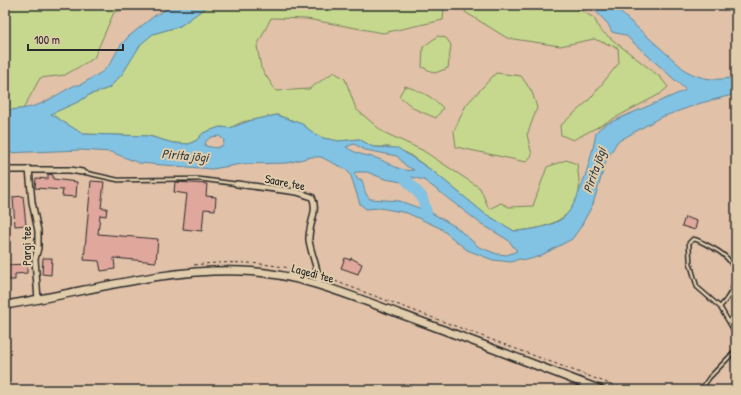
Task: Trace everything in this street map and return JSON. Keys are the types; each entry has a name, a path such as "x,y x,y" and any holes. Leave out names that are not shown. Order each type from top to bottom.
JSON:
{"street":[{"name":"Pargi tee","path":"29,169 32,202 38,231 38,248 35,259 38,300"},
{"path":"5,170 70,170 82,172"},
{"name":"Saare tee","path":"237,184 297,192 312,197 315,204 309,239 319,275 319,285"},
{"name":"Lagedi tee","path":"5,305 38,300 90,288 158,277 218,271 268,273 319,285 601,390"}],"lane":[{"path":"82,172 118,180 199,179 237,184"},
{"path":"720,307 733,286 735,276 734,266 723,254 692,239 689,243 689,254 698,287 720,307 736,334"},
{"path":"701,390 709,378 736,350"}],"path":[{"path":"191,266 219,262 261,263 319,275 626,390"}],"green space":[{"path":"5,5 152,5 114,12 94,58 65,75 40,78 23,109 5,110"},
{"path":"209,5 444,5 443,20 383,33 307,19 271,18 257,46 261,68 276,91 309,89 334,72 345,79 356,109 383,132 422,150 480,188 489,209 501,203 509,207 533,206 547,167 566,160 577,164 579,192 576,202 570,211 554,222 534,229 514,231 484,213 434,172 407,153 390,147 373,147 359,139 339,141 323,138 302,124 277,115 242,122 230,128 220,127 203,133 197,140 189,144 173,143 149,136 83,134 50,114 80,101 89,95 109,88 123,73 140,44 153,34 180,26"},
{"path":"572,5 594,18 600,30 660,77 668,87 660,94 573,140 561,135 560,126 589,100 619,63 618,48 594,39 560,46 507,38 465,12 468,6"},
{"path":"438,36 446,38 451,45 448,68 435,73 422,67 423,47"},
{"path":"496,73 521,76 532,92 537,108 527,135 532,155 526,162 456,147 454,131 466,105"},
{"path":"405,86 426,94 443,108 436,118 415,109 399,96"}],"water":[{"path":"175,5 209,5 180,26 153,34 141,44 123,73 109,88 89,95 80,101 51,114 83,134 149,136 173,143 189,144 197,140 203,133 220,127 230,128 252,120 277,115 302,124 323,138 339,141 359,139 373,147 398,148 434,172 484,213 514,231 534,229 554,223 564,217 569,211 583,183 596,134 599,129 606,124 686,90 625,35 612,32 608,24 590,5 612,5 686,71 710,79 736,77 736,94 701,103 659,118 617,142 606,161 593,204 580,228 572,239 540,256 527,260 519,259 511,262 493,260 467,250 440,228 407,213 380,208 366,209 360,204 351,176 347,170 321,157 311,157 287,163 242,164 212,169 139,163 111,152 81,150 5,153 5,110 35,106 75,85 80,85 102,72 110,64 120,46 128,37 154,16","holes":["219,136 224,140 223,145 217,148 205,146 206,141 211,137","354,144 365,150 397,156 406,166 414,170 409,171 399,169 376,158 357,153 346,147","367,172 385,179 402,182 411,177 424,180 480,223 508,240 517,251 507,255 497,254 479,247 456,227 430,212 400,201 370,199 366,194 361,179 358,180 354,173"]}],"building":[{"path":"48,174 53,175 53,179 77,182 76,197 62,196 63,190 35,188 36,178 48,179"},
{"path":"91,181 104,182 101,208 107,208 106,216 100,215 98,234 158,239 156,262 114,258 115,269 101,271 99,261 84,260"},
{"path":"175,182 207,184 206,196 216,197 215,210 204,209 202,231 183,229 187,194 174,192"},
{"path":"23,196 26,225 15,226 13,197"},
{"path":"685,217 697,221 695,230 682,226"},
{"path":"43,258 52,258 51,275 42,274"},
{"path":"345,258 350,260 351,258 362,264 358,274 341,268"},
{"path":"27,264 27,273 15,274 15,280 5,280 5,265"}],"waterway":[{"name":"Pirita jõgi","path":"401,174 422,197 427,214"}]}
